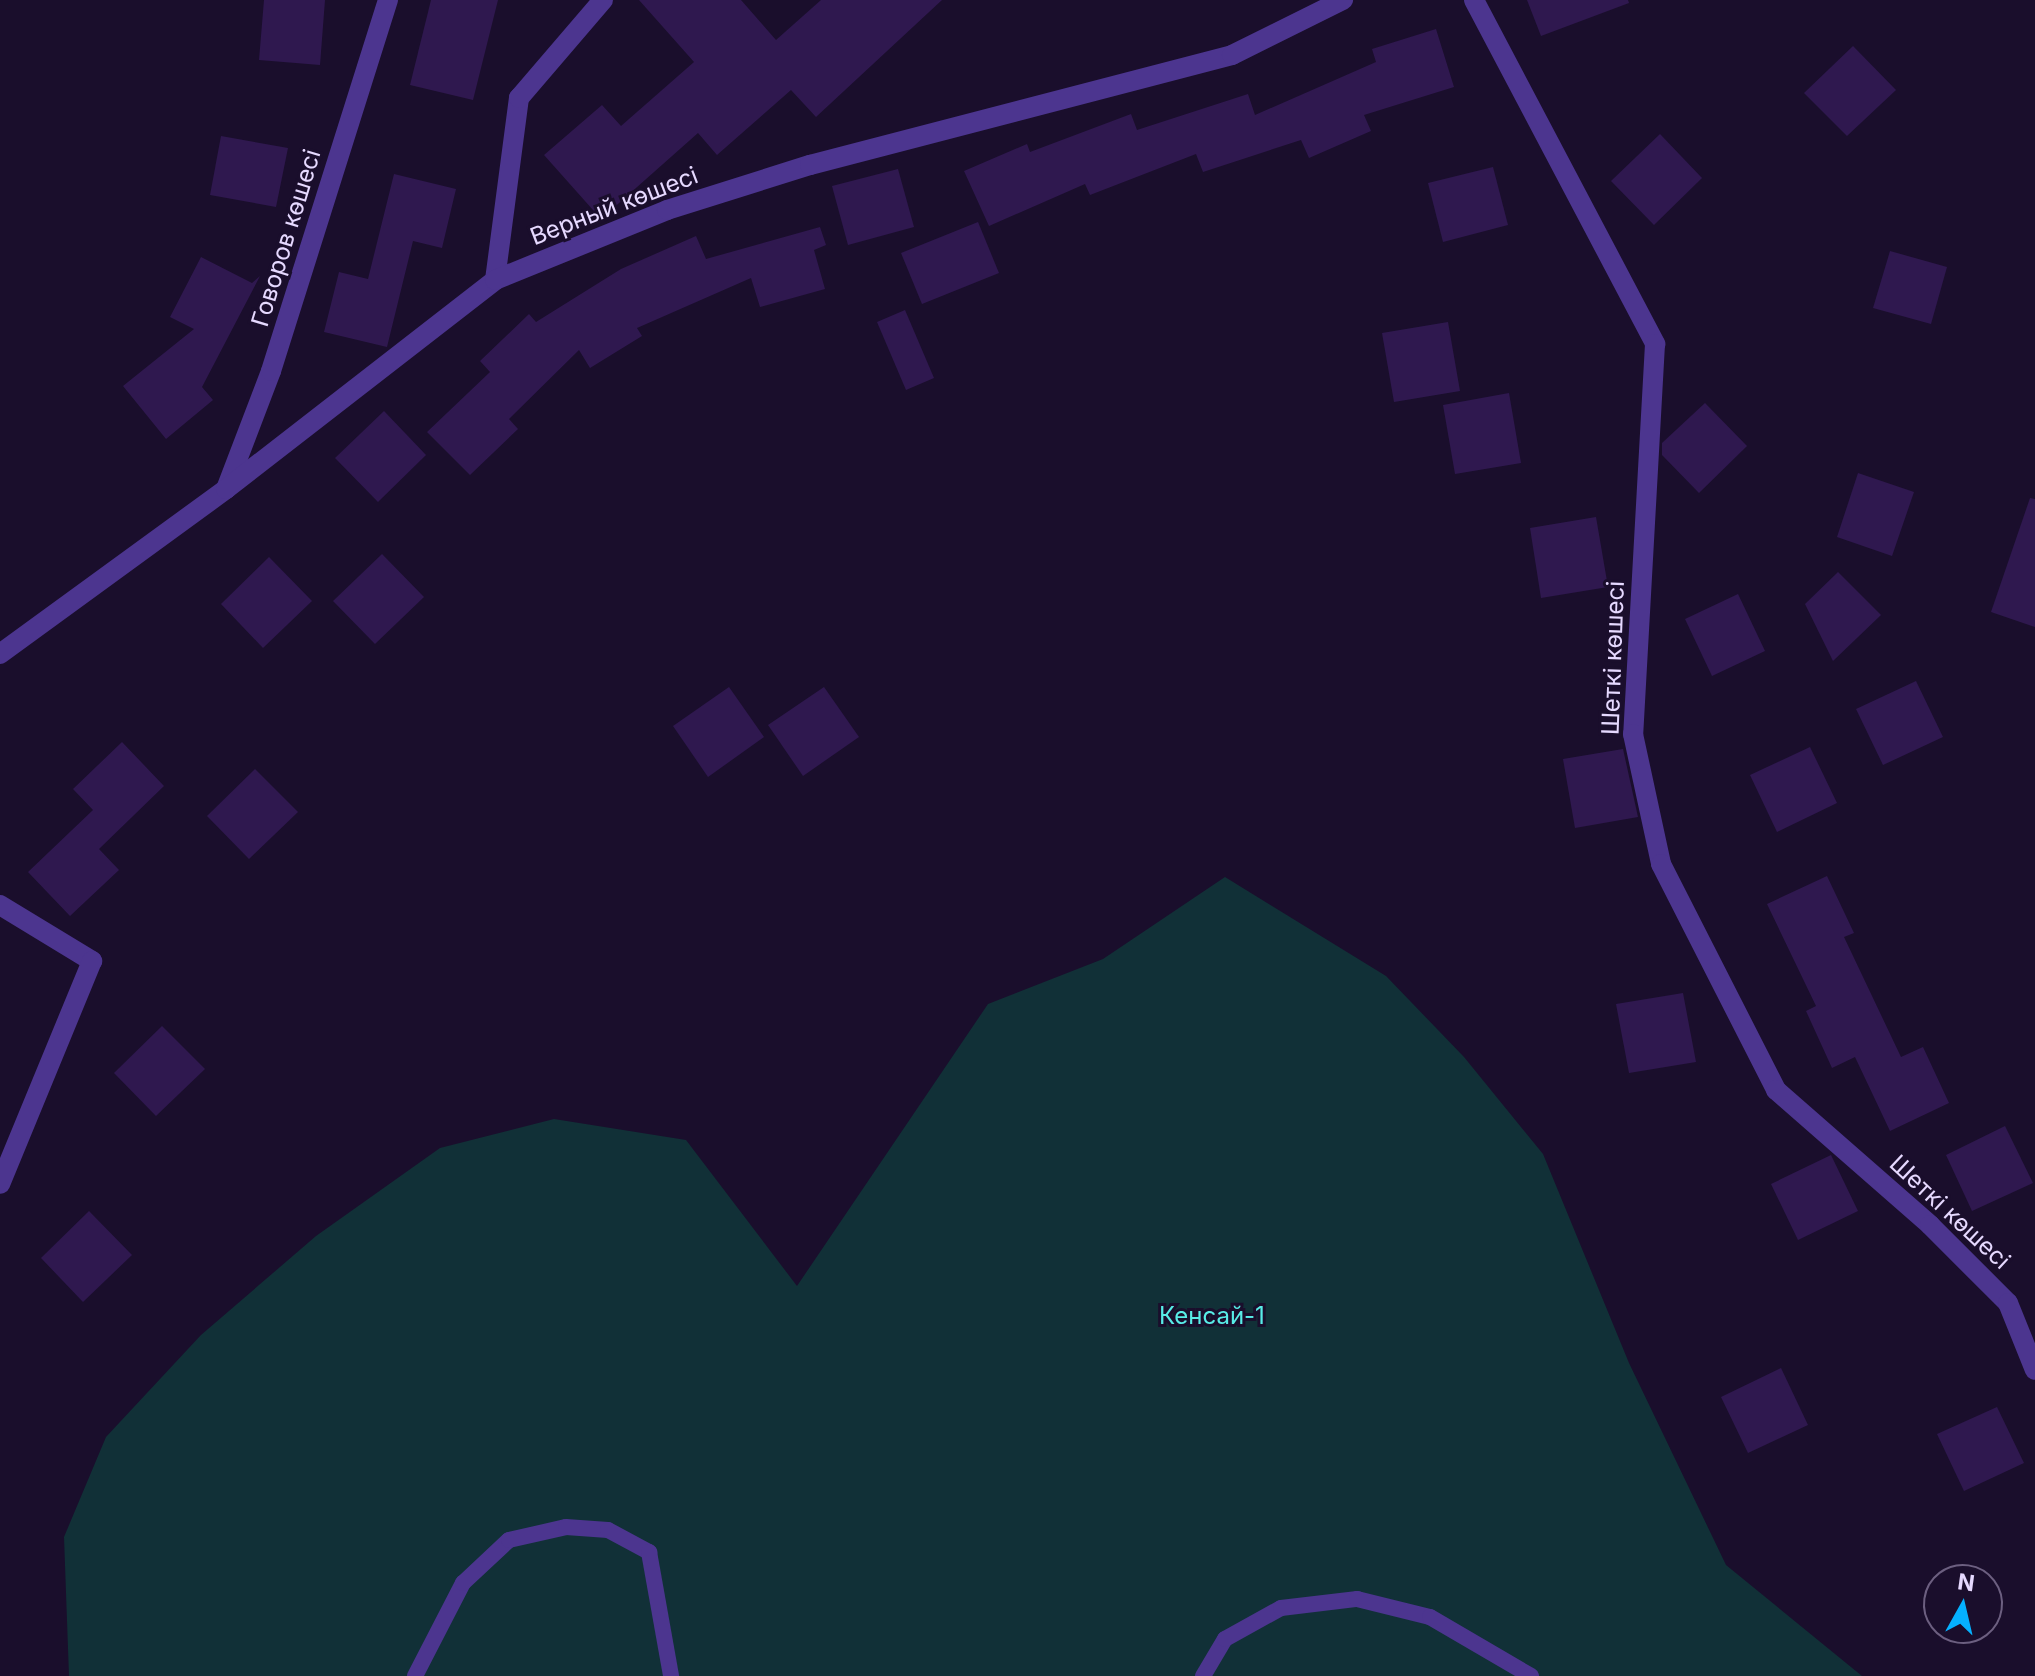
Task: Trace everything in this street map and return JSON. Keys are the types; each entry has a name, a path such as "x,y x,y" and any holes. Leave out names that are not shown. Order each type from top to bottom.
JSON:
{"street":[{"name":"Говоров көшесі","path":"226,489 271,371 388,0"},
{"path":"495,280 519,98 603,0"},
{"name":"Верный көшесі","path":"0,654 226,489 495,280 667,210 810,165 1232,55 1343,0"},
{"name":"Шеткі көшесі","path":"1474,0 1655,344 1633,734 1661,864 1776,1090 1930,1225 2008,1303 2035,1370"},
{"path":"0,905 92,961 0,1184"}],"lane":[{"path":"415,1676 463,1583 509,1540 566,1527 608,1530 649,1552 671,1676"},
{"path":"1203,1676 1225,1639 1281,1608 1357,1599 1430,1617 1531,1676"}],"green space":[{"name":"Кенсай-1","path":"1225,877 1386,976 1464,1057 1543,1154 1629,1363 1726,1565 1862,1676 69,1676 64,1537 106,1437 201,1335 316,1236 440,1148 554,1119 686,1140 797,1286 988,1004 1103,959"}],"building":[{"path":"264,0 325,0 320,65 259,60"},
{"path":"431,0 498,0 473,100 410,85"},
{"path":"639,0 741,0 776,40 821,0 942,0 816,117 791,90 717,155 698,133 601,219 544,155 602,105 621,126 694,62"},
{"path":"1527,0 1628,0 1629,3 1541,36"},
{"path":"1436,29 1454,87 1364,115 1371,131 1309,158 1301,140 1203,172 1196,154 1090,195 1085,184 989,226 964,171 1027,144 1030,152 1131,114 1137,130 1248,94 1255,115 1376,62 1372,49"},
{"path":"1853,46 1896,90 1847,136 1804,93"},
{"path":"1660,134 1702,178 1654,225 1611,181"},
{"path":"221,136 288,148 276,207 210,195"},
{"path":"1493,167 1508,225 1443,242 1428,183"},
{"path":"898,169 914,227 848,245 832,186"},
{"path":"394,174 456,189 442,248 413,241 387,347 324,332 339,272 368,279"},
{"path":"978,222 999,273 922,304 901,253"},
{"path":"820,227 826,245 814,250 825,289 760,307 751,278 637,328 642,336 590,368 579,350 509,419 518,429 470,475 427,432 490,372 480,361 529,314 536,322 621,269 696,236 706,259"},
{"path":"1890,251 1947,267 1931,324 1873,308"},
{"path":"201,257 252,283 260,276 202,387 213,400 166,439 123,386 194,329 170,317"},
{"path":"905,310 934,378 906,390 877,322"},
{"path":"1448,322 1460,391 1394,402 1382,333"},
{"path":"1509,393 1521,463 1455,474 1443,405"},
{"path":"1705,403 1747,446 1699,493 1662,455 1662,443"},
{"path":"384,411 426,455 378,502 335,458"},
{"path":"1858,473 1914,492 1892,556 1837,537"},
{"path":"2030,498 2035,499 2035,627 1991,612"},
{"path":"1596,517 1608,587 1541,598 1530,528"},
{"path":"382,554 424,597 375,644 333,601"},
{"path":"269,557 312,601 263,648 221,604"},
{"path":"1838,572 1881,615 1833,661 1805,604"},
{"path":"1738,594 1765,651 1712,676 1685,619"},
{"path":"1916,681 1943,737 1883,765 1856,709"},
{"path":"729,687 764,737 708,777 673,726"},
{"path":"824,687 859,737 803,776 768,725"},
{"path":"122,742 164,786 99,849 119,870 70,916 28,872 93,810 73,789"},
{"path":"1810,747 1837,803 1777,832 1750,775"},
{"path":"1623,749 1638,817 1575,828 1563,759"},
{"path":"255,769 298,812 249,859 207,816"},
{"path":"1827,876 1854,933 1844,937 1901,1057 1923,1047 1949,1103 1890,1131 1855,1057 1832,1068 1806,1011 1816,1006 1767,904"},
{"path":"1683,993 1696,1062 1629,1073 1616,1004"},
{"path":"162,1026 205,1069 156,1116 114,1073"},
{"path":"2005,1126 2033,1183 1972,1211 1946,1155"},
{"path":"1831,1155 1858,1211 1798,1240 1771,1184"},
{"path":"89,1211 132,1255 83,1302 41,1258"},
{"path":"1781,1368 1808,1425 1748,1453 1721,1397"},
{"path":"1997,1407 2024,1463 1964,1491 1937,1434"}]}
